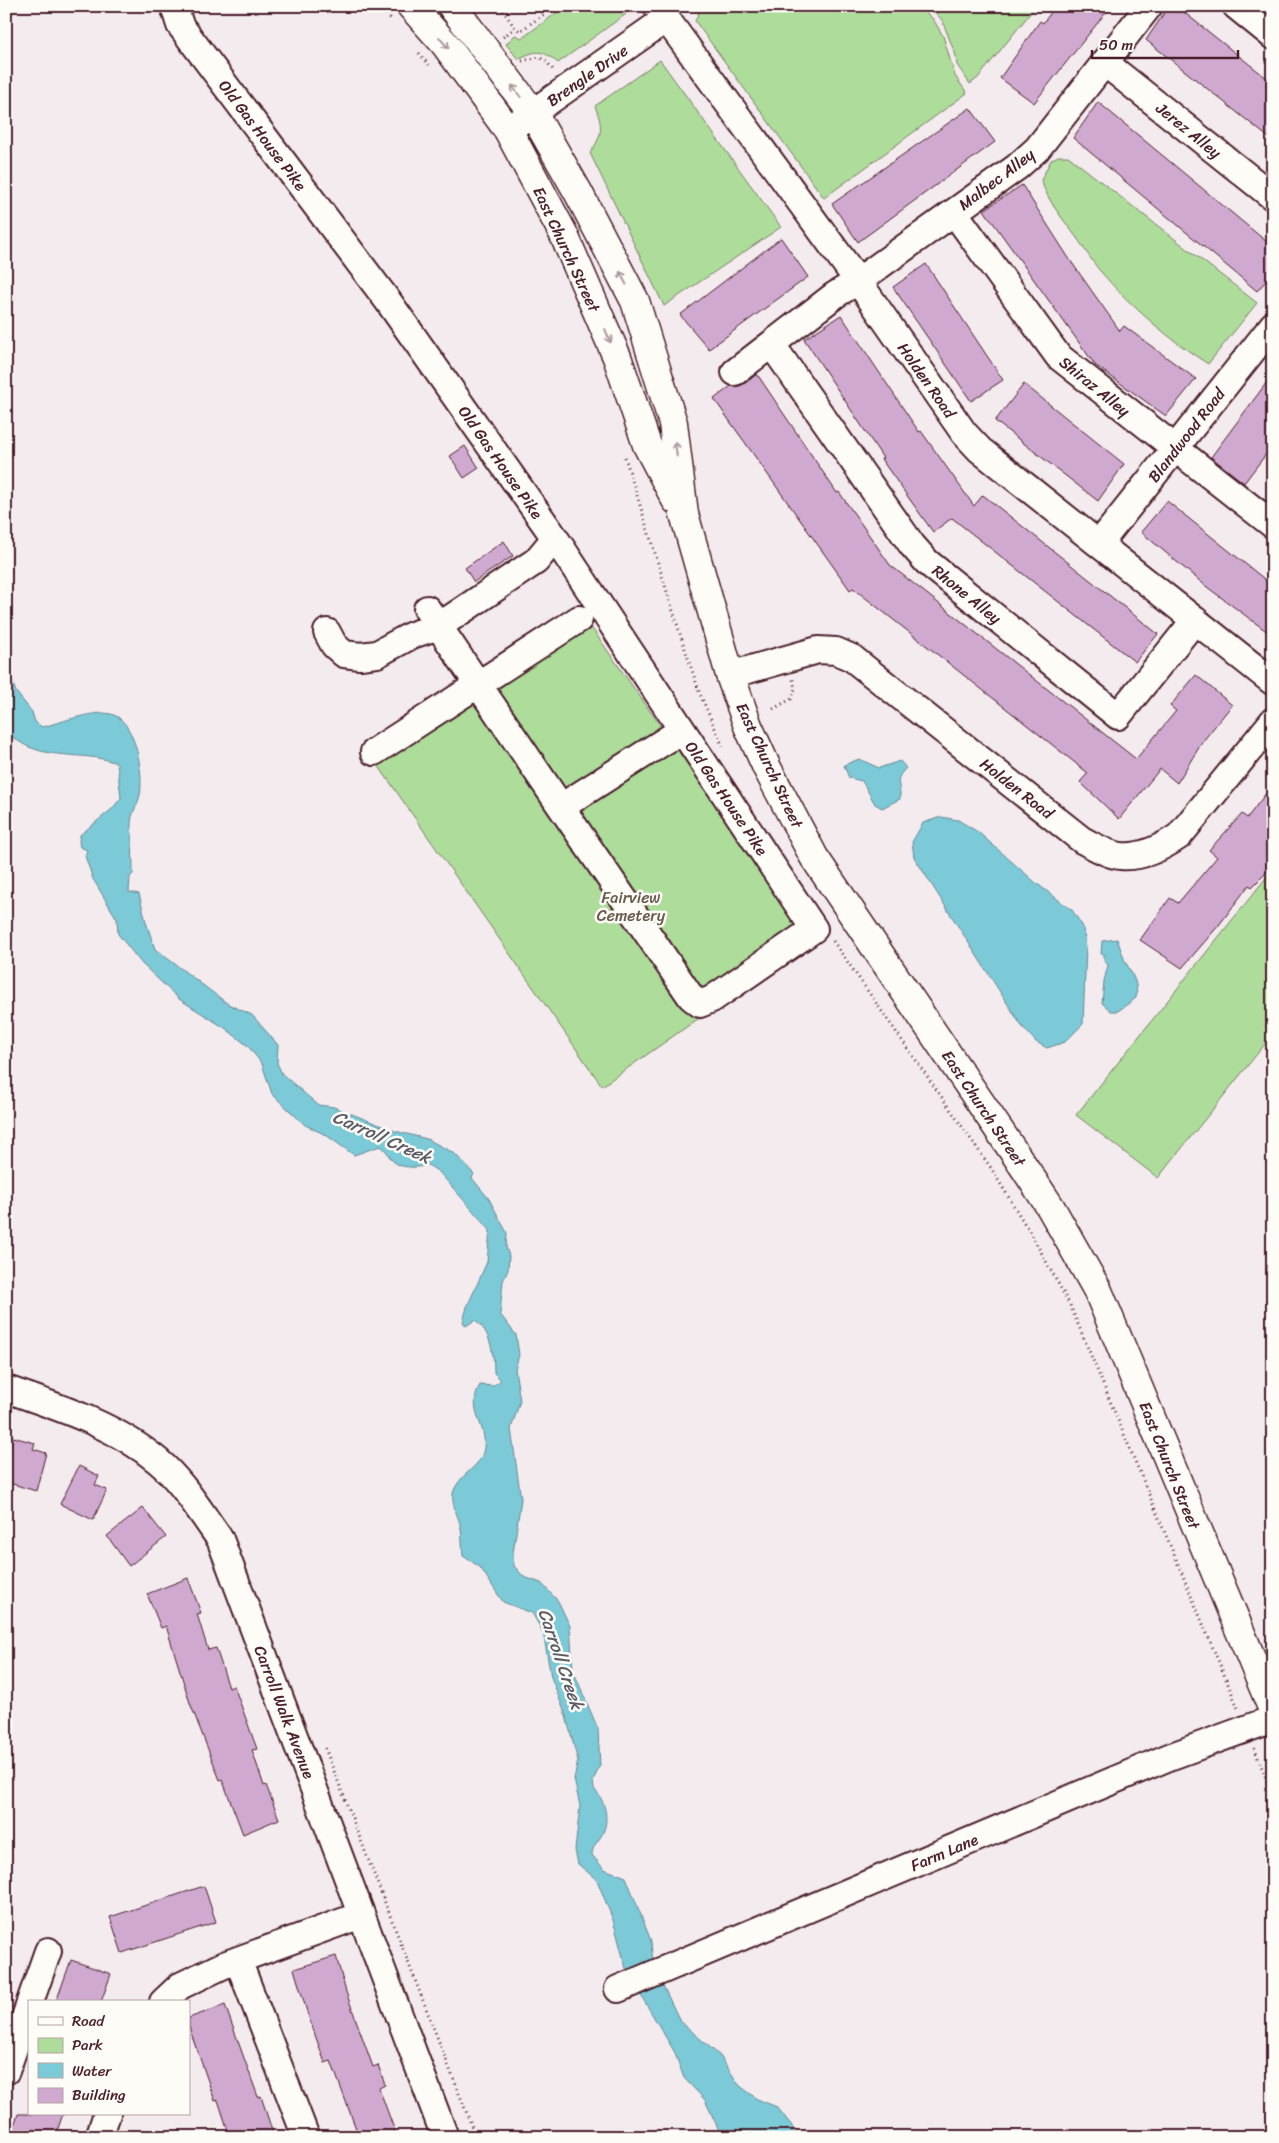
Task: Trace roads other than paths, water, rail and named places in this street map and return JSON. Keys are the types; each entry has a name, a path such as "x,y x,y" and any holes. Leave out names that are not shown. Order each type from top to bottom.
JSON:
{"main road":[{"name":"East Church Street","path":"411,6 445,44 508,130 563,233 617,356 647,446 684,514"},
{"name":"East Church Street","path":"452,6 533,113 578,192 634,301 674,424 684,514 730,675 759,751 814,857 1051,1208 1098,1291 1273,1710"}],"street":[{"name":"Old Gas House Pike","path":"174,6 180,25 388,301 555,538 814,929 712,999 700,1004 691,997 561,807"},
{"name":"Malbec Alley","path":"858,281 1017,167 1037,149 1148,6"},
{"path":"1236,6 1273,36"},
{"name":"Brengle Drive","path":"508,130 533,113 661,13"},
{"name":"Holden Road","path":"661,13 858,281 964,433 980,450 1273,682"},
{"name":"Jerez Alley","path":"1105,63 1273,197"},
{"name":"Shiraz Alley","path":"954,212 1058,356 1273,525"},
{"path":"735,372 835,295 858,281"},
{"name":"Blandwood Road","path":"1100,544 1273,325"},
{"name":"Rhone Alley","path":"772,345 912,545 927,562 1118,716 1195,620"},
{"path":"327,632 334,645 344,654 360,656 377,654 412,635 433,617 536,561 555,538"},
{"path":"433,617 561,807 682,730"},
{"path":"374,752 579,620"},
{"name":"Holden Road","path":"730,675 818,650 836,651 852,658 1082,840 1103,851 1121,856 1145,853 1164,846 1179,836 1273,721"},
{"name":"Carroll Walk Avenue","path":"6,1389 60,1407 121,1436 158,1461 183,1488 220,1539 445,2137"},
{"name":"Farm Lane","path":"618,1989 1169,1757 1273,1719"},
{"path":"164,2000 180,1986 238,1960 361,1915"},
{"path":"31,2000 48,1951"},
{"path":"238,1960 306,2137"},
{"path":"8,2059 28,2009"},
{"path":"99,2137 106,2116"}],"water":[{"name":"Carroll Creek","path":"6,664 16,692 32,712 35,722 42,727 78,717 107,713 122,720 128,728 137,751 141,775 140,795 131,820 133,874 130,877 129,892 139,894 155,949 228,1004 252,1015 278,1045 277,1063 282,1074 318,1105 334,1107 395,1131 427,1139 454,1153 474,1174 472,1178 489,1199 507,1233 508,1270 503,1281 500,1314 516,1335 519,1355 515,1369 520,1401 511,1429 521,1499 513,1553 514,1566 524,1577 541,1583 558,1601 570,1626 573,1670 598,1729 600,1765 593,1781 594,1789 603,1803 606,1819 604,1830 593,1848 592,1855 604,1869 626,1877 651,1941 653,1965 680,2021 720,2056 739,2085 757,2099 777,2107 792,2126 795,2137 722,2137 705,2100 684,2078 674,2051 627,1972 613,1920 597,1880 578,1864 575,1850 580,1806 574,1779 578,1761 566,1716 551,1677 543,1632 532,1613 503,1602 480,1567 463,1556 461,1529 453,1503 453,1493 458,1482 480,1460 483,1454 484,1439 476,1410 476,1394 480,1385 493,1386 501,1380 494,1373 492,1351 485,1331 475,1320 466,1326 463,1322 467,1307 487,1262 490,1230 439,1172 428,1165 405,1167 396,1164 380,1146 354,1155 326,1135 305,1125 272,1094 262,1064 248,1046 225,1028 179,999 142,964 118,934 117,919 93,879 85,856 87,850 80,847 79,841 80,835 112,809 121,798 117,763 95,758 39,751 26,746 6,733"},
{"path":"859,759 879,768 900,761 906,768 898,782 900,799 882,808 875,804 862,781 849,778 844,765"},
{"path":"941,817 958,820 978,832 1036,883 1072,910 1083,927 1086,947 1083,1024 1065,1042 1047,1048 1036,1042 1021,1025 914,857 912,842 923,823"},
{"path":"1117,939 1134,979 1137,993 1136,998 1118,1011 1111,1011 1102,1003 1108,965 1104,960 1104,954 1101,954 1102,941"}],"park label":[{"name":"Fairview Cemetery","path":"631,906"}]}
